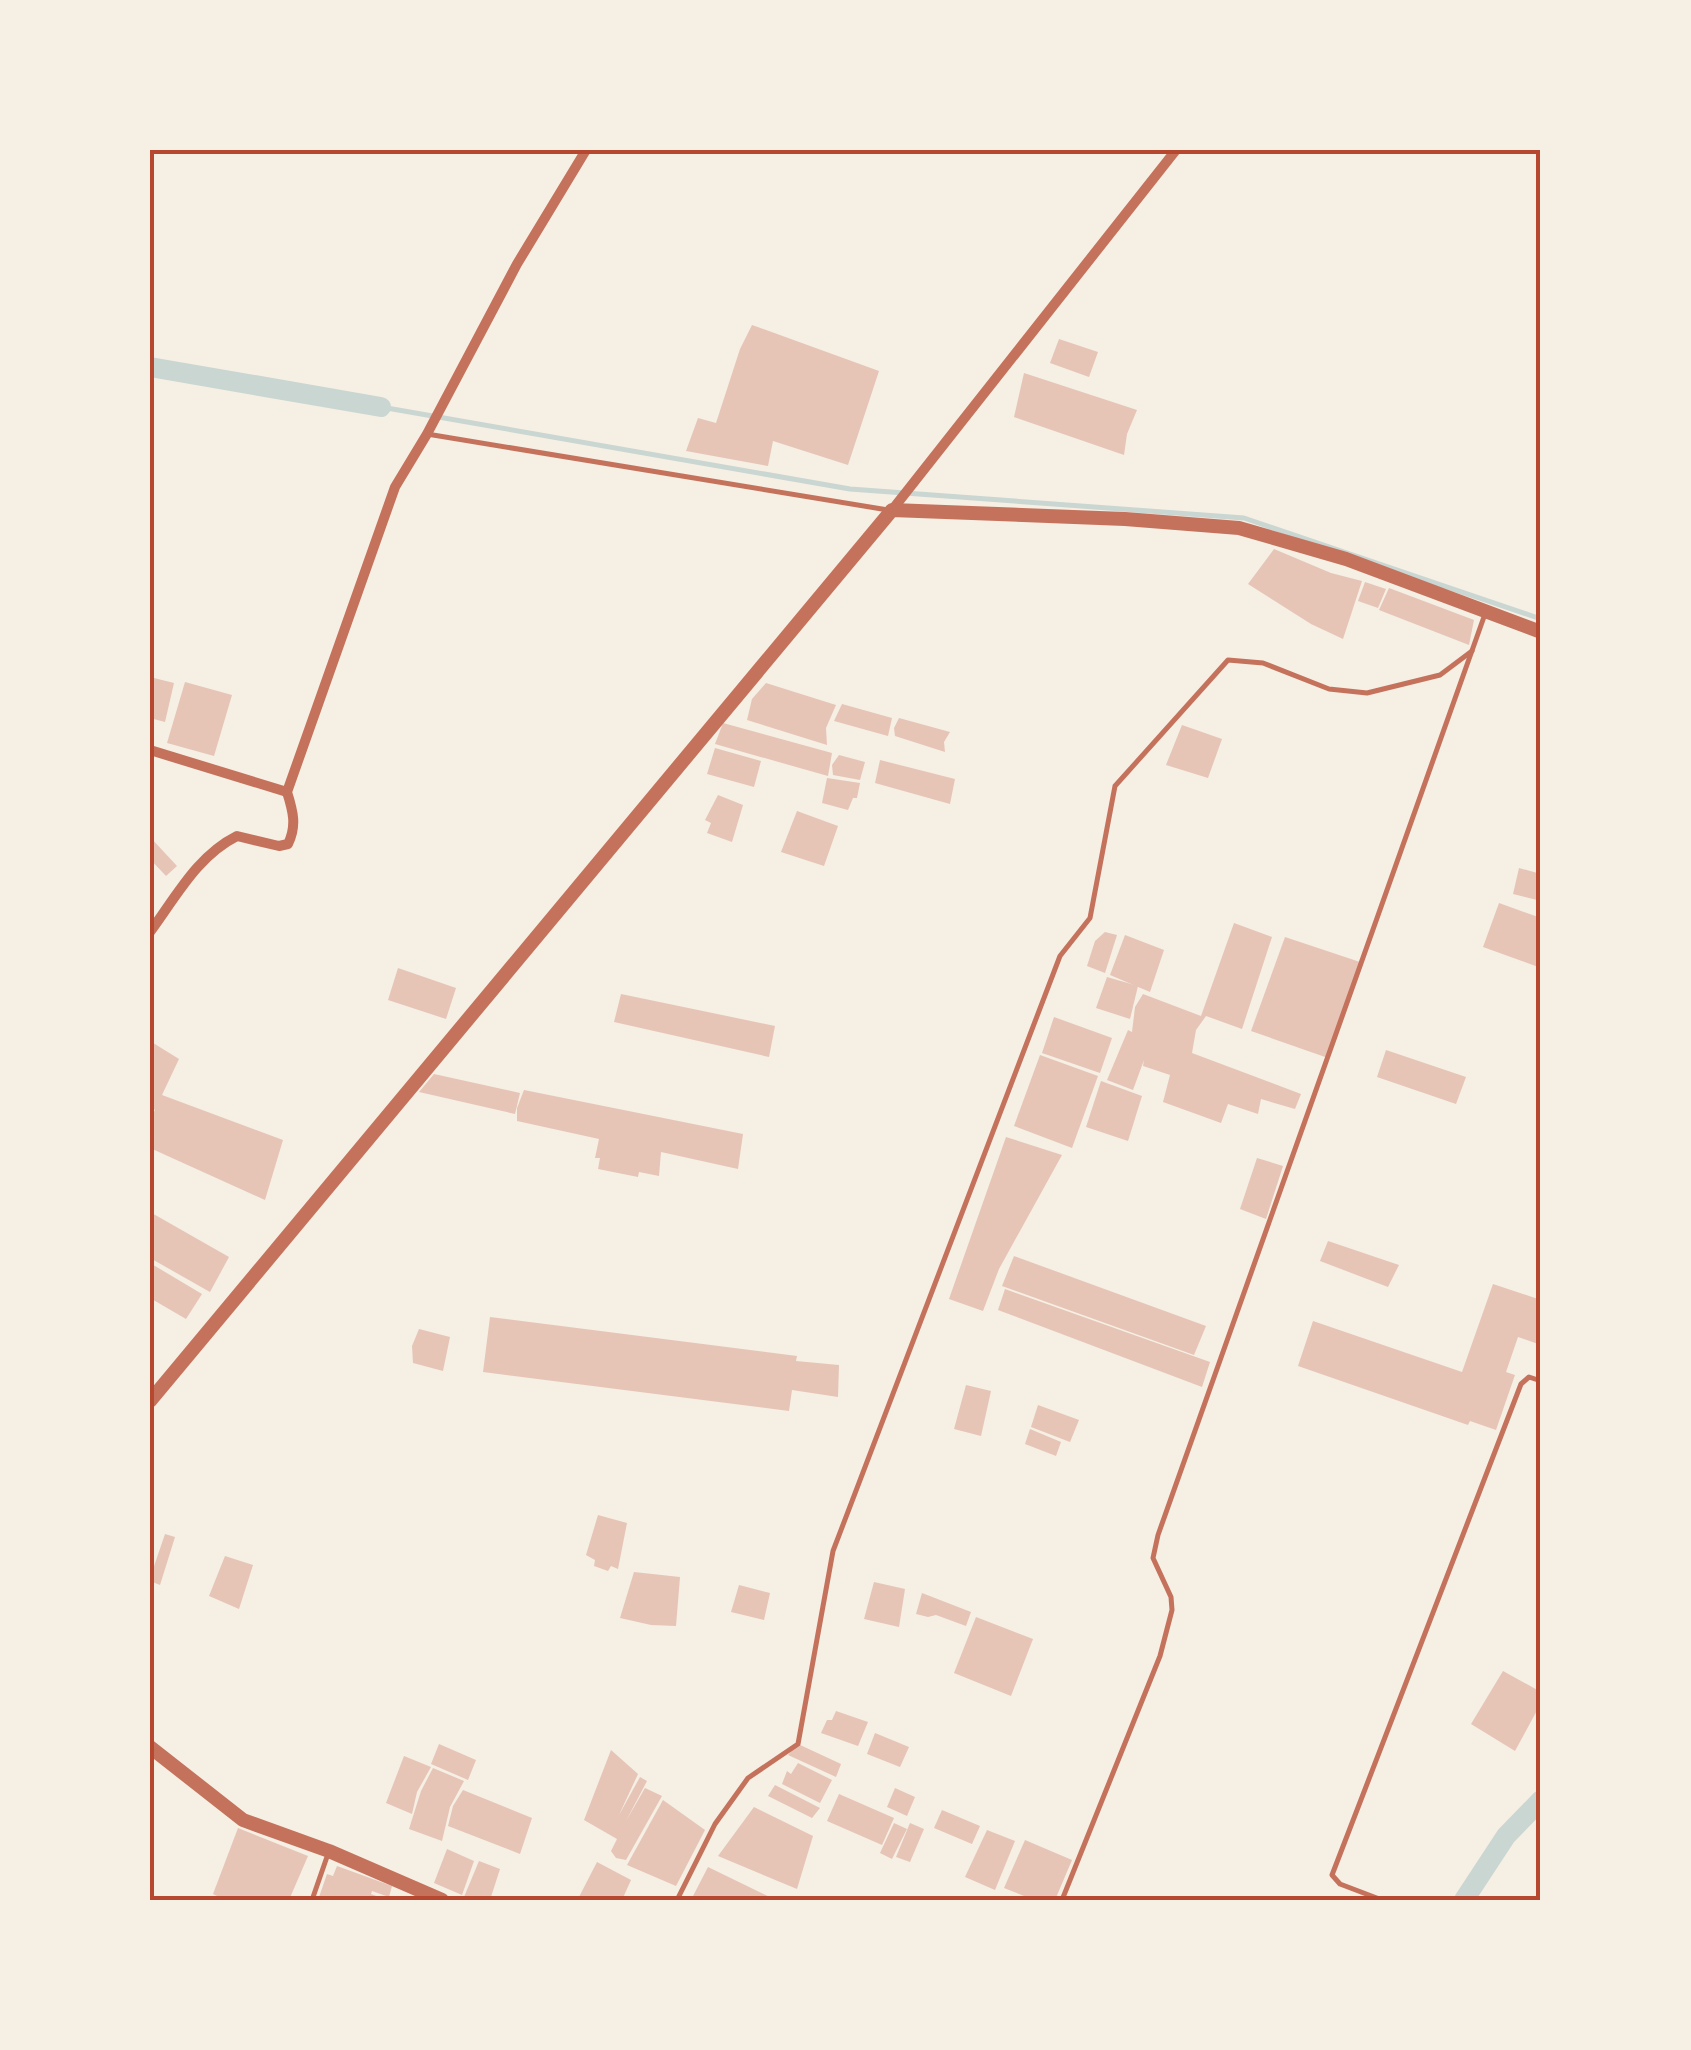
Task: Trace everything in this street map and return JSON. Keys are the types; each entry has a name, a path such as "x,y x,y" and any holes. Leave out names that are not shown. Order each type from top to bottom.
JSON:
{"street":[{"path":"150,932 203,860 218,846 237,836 279,846 288,844 294,822 287,792 395,486 428,434 517,264 586,150"},
{"path":"150,1401 892,510 1176,150"},
{"path":"892,510 1126,519 1239,528 1346,559 1541,632"},
{"path":"150,750 287,792"},
{"path":"150,1748 243,1820 442,1900"}],"lane":[{"path":"428,434 892,510"},
{"path":"1062,1900 1160,1656 1172,1610 1171,1597 1153,1558 1158,1535 1486,611"},
{"path":"677,1900 715,1824 748,1778 798,1744 833,1551 1060,956 1090,918 1115,786 1228,660 1263,663 1329,689 1367,692 1440,675 1472,651"},
{"path":"1382,1900 1340,1884 1332,1875 1521,1384 1529,1377 1541,1381"},
{"path":"312,1900 328,1852"}],"building":[{"path":"752,325 879,371 848,465 773,441 768,466 686,451 698,418 716,423"},
{"path":"1059,339 1098,352 1089,377 1050,363"},
{"path":"1024,373 1137,410 1124,455 1014,417"},
{"path":"1274,549 1331,573 1362,581 1343,639 1311,624 1248,584"},
{"path":"1365,582 1386,589 1378,608 1358,601"},
{"path":"1389,588 1474,620 1469,645 1379,610"},
{"path":"150,677 174,683 165,722 150,718"},
{"path":"185,682 232,695 214,756 167,743"},
{"path":"766,683 836,705 826,728 827,745 747,720 752,699"},
{"path":"842,704 892,718 888,736 834,721"},
{"path":"899,718 950,732 944,742 945,752 895,736"},
{"path":"723,723 832,753 828,776 715,744"},
{"path":"1182,725 1222,739 1208,778 1166,765"},
{"path":"715,748 761,761 754,787 707,774"},
{"path":"839,755 865,762 860,780 833,775 832,765"},
{"path":"880,760 955,779 950,804 875,783"},
{"path":"827,778 860,783 857,798 853,798 848,810 822,803"},
{"path":"718,795 743,805 732,842 707,833 711,823 705,820"},
{"path":"797,811 838,826 824,866 781,852"},
{"path":"150,837 177,866 166,876 150,859"},
{"path":"1519,868 1541,874 1541,901 1513,894"},
{"path":"1499,903 1541,918 1541,968 1483,947"},
{"path":"1234,923 1272,937 1242,1029 1206,1016 1196,1030 1192,1053 1301,1094 1295,1109 1261,1099 1258,1114 1228,1104 1221,1123 1163,1102 1170,1075 1143,1066 1144,1060 1133,1090 1107,1080 1128,1030 1132,1032 1135,1007 1143,994 1201,1016"},
{"path":"1105,932 1117,935 1105,973 1087,966 1095,941"},
{"path":"1125,935 1164,950 1150,992 1110,975"},
{"path":"1285,937 1360,962 1328,1058 1251,1031"},
{"path":"398,968 456,988 446,1019 388,1000"},
{"path":"1107,977 1138,986 1130,1019 1096,1008"},
{"path":"621,994 775,1026 769,1057 614,1022"},
{"path":"1054,1017 1112,1038 1100,1073 1042,1053"},
{"path":"150,1041 179,1059 162,1095 283,1140 265,1200 150,1148 150,1119 155,1110 150,1106"},
{"path":"1386,1050 1466,1077 1456,1104 1377,1077"},
{"path":"1040,1055 1098,1076 1072,1148 1014,1126"},
{"path":"434,1074 520,1093 515,1114 419,1092"},
{"path":"1101,1081 1142,1096 1128,1141 1086,1127"},
{"path":"524,1090 743,1134 738,1169 661,1152 659,1176 639,1172 638,1177 598,1169 600,1158 595,1158 599,1139 517,1121"},
{"path":"1006,1137 1062,1155 999,1269 983,1311 949,1299"},
{"path":"1257,1158 1283,1166 1266,1219 1240,1209"},
{"path":"150,1212 229,1257 210,1292 150,1258"},
{"path":"1328,1241 1399,1265 1388,1287 1320,1261"},
{"path":"1014,1256 1206,1326 1194,1355 1002,1286"},
{"path":"150,1263 202,1294 186,1319 150,1298"},
{"path":"1493,1284 1541,1300 1541,1345 1518,1337 1506,1372 1515,1375 1496,1430 1470,1421 1468,1425 1298,1366 1313,1321 1462,1372"},
{"path":"1005,1289 1210,1362 1202,1387 998,1310"},
{"path":"490,1317 797,1356 796,1361 839,1365 838,1397 792,1390 789,1411 483,1372"},
{"path":"419,1329 450,1337 443,1371 413,1363 412,1346"},
{"path":"966,1385 991,1391 981,1436 954,1429"},
{"path":"1038,1405 1079,1420 1070,1442 1031,1427"},
{"path":"1030,1429 1061,1442 1056,1456 1025,1444"},
{"path":"598,1515 627,1523 618,1569 611,1566 608,1571 594,1566 595,1560 586,1555"},
{"path":"165,1534 175,1537 160,1585 150,1578"},
{"path":"225,1556 253,1565 239,1609 209,1596"},
{"path":"634,1572 680,1577 676,1626 620,1618"},
{"path":"874,1582 905,1589 899,1627 864,1619"},
{"path":"739,1585 770,1593 764,1620 731,1612"},
{"path":"922,1593 971,1612 966,1626 936,1615 916,1614"},
{"path":"976,1617 1033,1639 1011,1696 954,1673"},
{"path":"1503,1671 1541,1692 1541,1703 1515,1751 1471,1724"},
{"path":"836,1711 868,1722 858,1746 821,1733"},
{"path":"875,1733 909,1747 900,1767 867,1754"},
{"path":"439,1744 476,1760 468,1780 431,1764"},
{"path":"798,1744 841,1764 836,1777 788,1755"},
{"path":"611,1750 638,1774 619,1815 640,1777 647,1781 626,1821 645,1788 662,1796 626,1860 616,1858 611,1851 617,1839 584,1820"},
{"path":"404,1756 431,1767 417,1792 412,1814 386,1803"},
{"path":"798,1763 832,1780 820,1803 782,1784 787,1771 791,1774"},
{"path":"433,1768 464,1781 450,1807 442,1841 409,1829"},
{"path":"775,1785 820,1808 812,1818 768,1796"},
{"path":"895,1788 915,1797 907,1816 887,1807"},
{"path":"463,1790 532,1818 520,1854 448,1826 453,1806"},
{"path":"839,1794 894,1818 882,1845 827,1821"},
{"path":"663,1800 705,1830 676,1886 627,1865"},
{"path":"754,1807 813,1836 797,1889 718,1856"},
{"path":"942,1810 980,1826 972,1844 934,1828"},
{"path":"894,1823 907,1829 892,1859 880,1853"},
{"path":"910,1823 924,1829 910,1862 896,1857"},
{"path":"238,1828 308,1856 289,1900 225,1900 213,1894"},
{"path":"987,1830 1015,1841 995,1890 965,1877"},
{"path":"1025,1840 1072,1860 1055,1900 1022,1900 1024,1896 1004,1888"},
{"path":"447,1849 474,1861 462,1895 434,1883"},
{"path":"479,1861 500,1869 490,1900 464,1897"},
{"path":"597,1862 631,1880 622,1900 579,1897"},
{"path":"337,1866 392,1886 389,1897 372,1891 371,1894 387,1900 318,1900 327,1874 333,1876"},
{"path":"708,1867 776,1900 692,1898"}],"waterway":[{"path":"150,367 381,407"},
{"path":"381,407 850,489 1244,518 1541,619"},
{"path":"1464,1900 1506,1836 1541,1800"}]}
